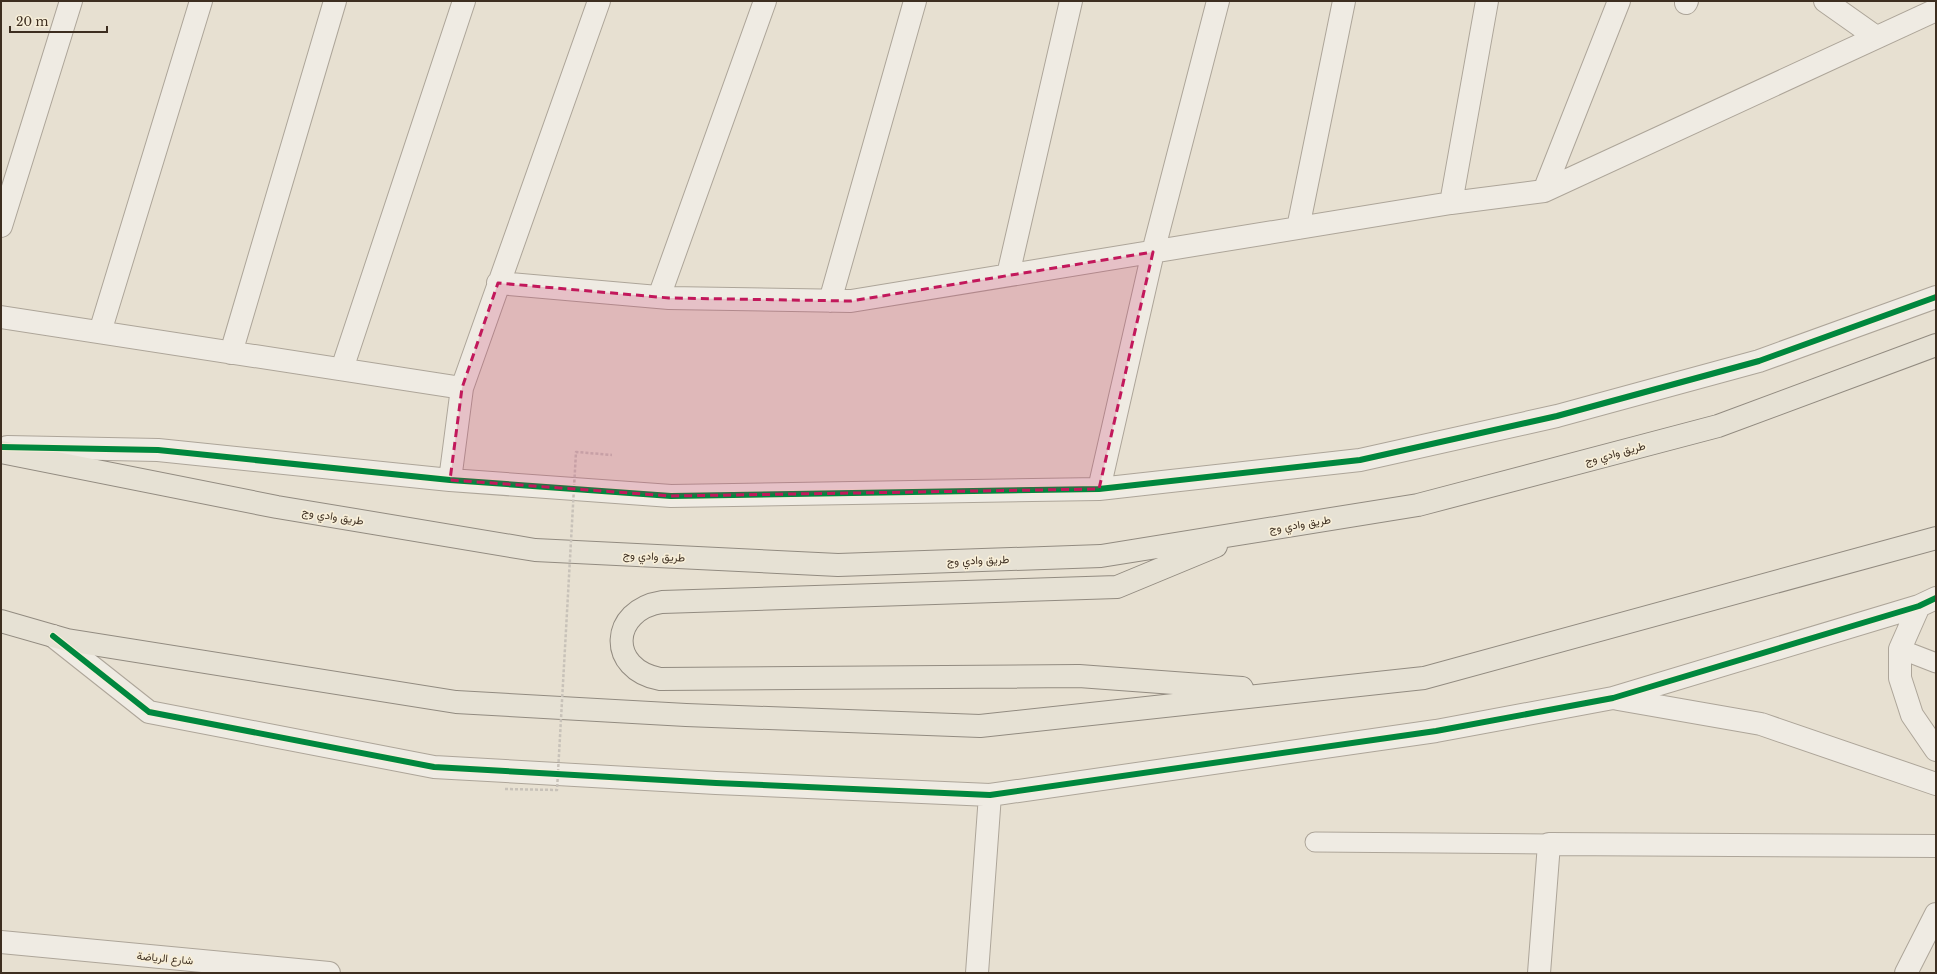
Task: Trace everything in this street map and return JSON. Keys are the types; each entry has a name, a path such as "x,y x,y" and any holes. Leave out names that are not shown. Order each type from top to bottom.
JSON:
{"main road":[{"name":"طريق وادي وج","path":"1,452 277,507 535,550 838,565 1101,556 1418,505 1718,426 1936,345"},
{"path":"1248,532 1117,587 662,602 648,604 636,610 627,621 622,633 622,646 626,659 634,670 646,677 660,679 1079,676 1296,692"},
{"path":"4,623 67,640 456,702 686,715 980,726 1424,678 1936,538"}],"street":[{"path":"1,226 71,1"},
{"path":"100,332 201,1"},
{"path":"231,353 335,1"},
{"path":"342,369 464,1"},
{"path":"450,480 462,388 599,1"},
{"path":"659,297 765,1"},
{"path":"830,301 915,1"},
{"path":"1008,275 1071,1"},
{"path":"1099,489 1153,252 1218,1"},
{"path":"1298,228 1344,1"},
{"path":"1451,203 1487,1"},
{"path":"1544,191 1619,1"},
{"path":"1825,1 1876,37"},
{"path":"498,283 659,297 851,301 1451,203 1544,191 1936,10"},
{"path":"1,447 158,450 450,480 671,496 1099,489 1360,460 1557,416 1759,361 1936,297"},
{"path":"1,317 462,388"},
{"path":"1927,602 1900,649 1900,678 1912,715 1936,750"},
{"path":"53,636 149,712 434,767 716,783 990,795 1436,731 1613,698 1927,602"},
{"path":"1613,698 1761,724 1936,784"},
{"path":"977,973 990,795"},
{"path":"1539,973 1549,844 1936,846"},
{"path":"1906,973 1936,914"},
{"name":"شارع الرياضة","path":"1,942 329,973"}],"lane":[{"path":"1900,649 1936,663"},
{"path":"1316,842 1549,844"}],"path":[{"path":"505,789 557,790 576,452 612,455"}],"highlighted area":[{"path":"1153,252 1099,489 671,496 450,480 462,388 498,283 669,298 851,301"}],"cycle path":[{"path":"1,447 158,450 450,480 671,496 1099,489 1360,460 1557,416 1759,361 1936,297"},
{"path":"53,636 149,712 434,767 716,783 990,795 1436,731 1613,698 1919,606 1936,598"}]}
